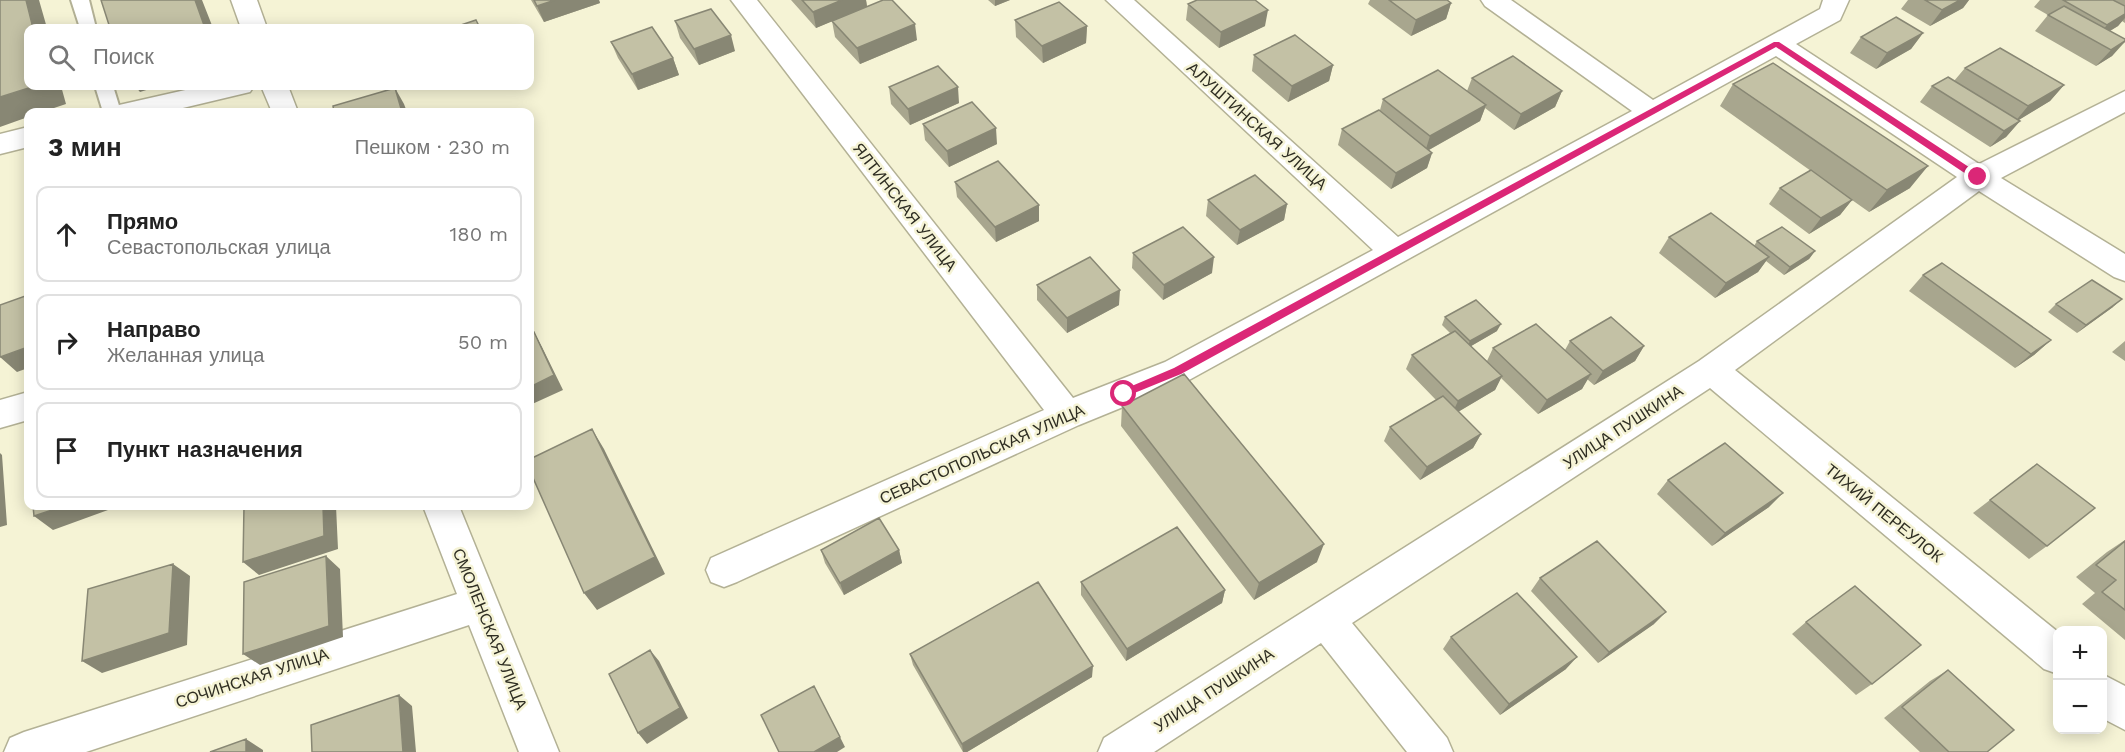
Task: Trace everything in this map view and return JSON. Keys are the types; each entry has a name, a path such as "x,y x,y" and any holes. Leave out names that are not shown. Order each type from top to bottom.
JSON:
{"street":[{"path":"244,0 253,24"},
{"name":"ЯЛТИНСКАЯ УЛИЦА","path":"744,0 1066,415"},
{"name":"АЛУШТИНСКАЯ УЛИЦА","path":"1119,0 1395,252"},
{"path":"1494,0 1652,112"},
{"name":"СЕВАСТОПОЛЬСКАЯ УЛИЦА","path":"724,570 1066,415 1177,371 1832,14 1836,0"},
{"path":"1777,44 1978,177 2125,269"},
{"path":"146,108 223,90"},
{"path":"276,90 283,108"},
{"name":"УЛИЦА ПУШКИНА","path":"1118,752 1711,370 1978,177 2125,100"},
{"path":"0,144 24,138"},
{"name":"ТИХИЙ ПЕРЕУЛОК","path":"1711,370 2053,652"},
{"path":"0,414 24,407"},
{"name":"СМОЛЕНСКАЯ УЛИЦА","path":"443,510 539,752"},
{"name":"СОЧИНСКАЯ УЛИЦА","path":"24,752 481,604"},
{"path":"1324,619 1433,752"},
{"path":"2107,696 2125,711"}],"lane":[{"path":"80,0 87,24"},
{"path":"105,90 111,108"}],"building":[{"path":"0,0 26,0 32,24 24,24 24,89 0,97"},
{"path":"101,0 195,0 204,24 109,24"},
{"path":"534,0 555,0 537,6"},
{"path":"802,0 842,0 813,12"},
{"path":"883,0 892,0 915,24 857,48 832,21"},
{"path":"1197,0 1255,0 1268,10 1221,32 1188,4"},
{"path":"1389,0 1447,0 1451,3 1416,20"},
{"path":"1925,0 1960,0 1942,10"},
{"path":"2063,0 2113,0 2125,6 2125,14 2107,25"},
{"path":"1059,2 1087,26 1042,46 1015,20"},
{"path":"2064,6 2125,41 2111,50 2048,15"},
{"path":"711,9 731,35 694,49 675,21"},
{"path":"1896,17 1923,33 1887,53 1861,37"},
{"path":"476,20 478,24 464,24"},
{"path":"652,27 673,58 632,74 611,42"},
{"path":"1295,35 1333,65 1292,86 1254,55"},
{"path":"2000,48 2064,85 2028,106 1965,68"},
{"path":"1513,56 1562,91 1521,114 1472,78"},
{"path":"1773,63 1928,166 1887,190 1733,84"},
{"path":"938,66 958,87 908,109 889,87"},
{"path":"1438,70 1486,105 1430,136 1383,99"},
{"path":"1948,77 2020,121 2004,131 1932,86"},
{"path":"388,90 396,90 401,108 333,108 333,106"},
{"path":"972,102 996,128 947,151 923,124"},
{"path":"1379,110 1432,153 1396,173 1342,129"},
{"path":"998,161 1039,205 995,227 955,182"},
{"path":"1811,170 1852,200 1821,218 1780,188"},
{"path":"1255,175 1287,204 1240,230 1208,200"},
{"path":"1711,213 1769,257 1726,283 1669,237"},
{"path":"1183,227 1214,257 1164,285 1133,253"},
{"path":"1782,227 1815,251 1790,267 1757,241"},
{"path":"1090,257 1120,290 1067,318 1037,285"},
{"path":"1942,263 2051,340 2031,354 1923,275"},
{"path":"2092,280 2122,299 2086,325 2056,304"},
{"path":"24,296 24,348 0,357 0,305"},
{"path":"1476,300 1501,324 1470,341 1445,317"},
{"path":"1611,317 1644,346 1603,371 1570,341"},
{"path":"1536,324 1591,374 1547,400 1493,348"},
{"path":"1455,331 1502,376 1458,401 1412,355"},
{"path":"534,332 554,375 534,385"},
{"path":"1184,374 1324,544 1259,583 1122,406"},
{"path":"1443,396 1481,434 1427,467 1390,427"},
{"path":"592,429 655,557 584,593 534,480 534,457"},
{"path":"1725,443 1783,493 1725,533 1668,480"},
{"path":"2037,464 2095,508 2047,546 1990,500"},
{"path":"33,510 52,510 34,516"},
{"path":"244,510 323,510 324,536 243,562"},
{"path":"879,518 899,550 840,583 821,550"},
{"path":"1177,527 1225,590 1127,649 1081,582"},
{"path":"1597,541 1666,612 1609,652 1540,578"},
{"path":"2125,541 2125,610 2102,592 2116,580 2096,565"},
{"path":"326,556 329,626 243,654 244,582"},
{"path":"173,564 169,633 82,661 88,589"},
{"path":"1038,582 1093,666 962,744 910,654"},
{"path":"1855,586 1921,645 1872,684 1806,622"},
{"path":"1517,593 1577,657 1509,704 1451,637"},
{"path":"650,650 680,708 638,733 609,674"},
{"path":"1948,670 2014,730 1987,752 1949,752 1902,707"},
{"path":"814,686 840,737 814,752 779,752 761,715"},
{"path":"399,695 403,752 312,752 311,725"},
{"path":"246,739 246,752 210,752"}],"route":[{"path":"1124,394 1177,371 1777,44 1978,177"}]}
